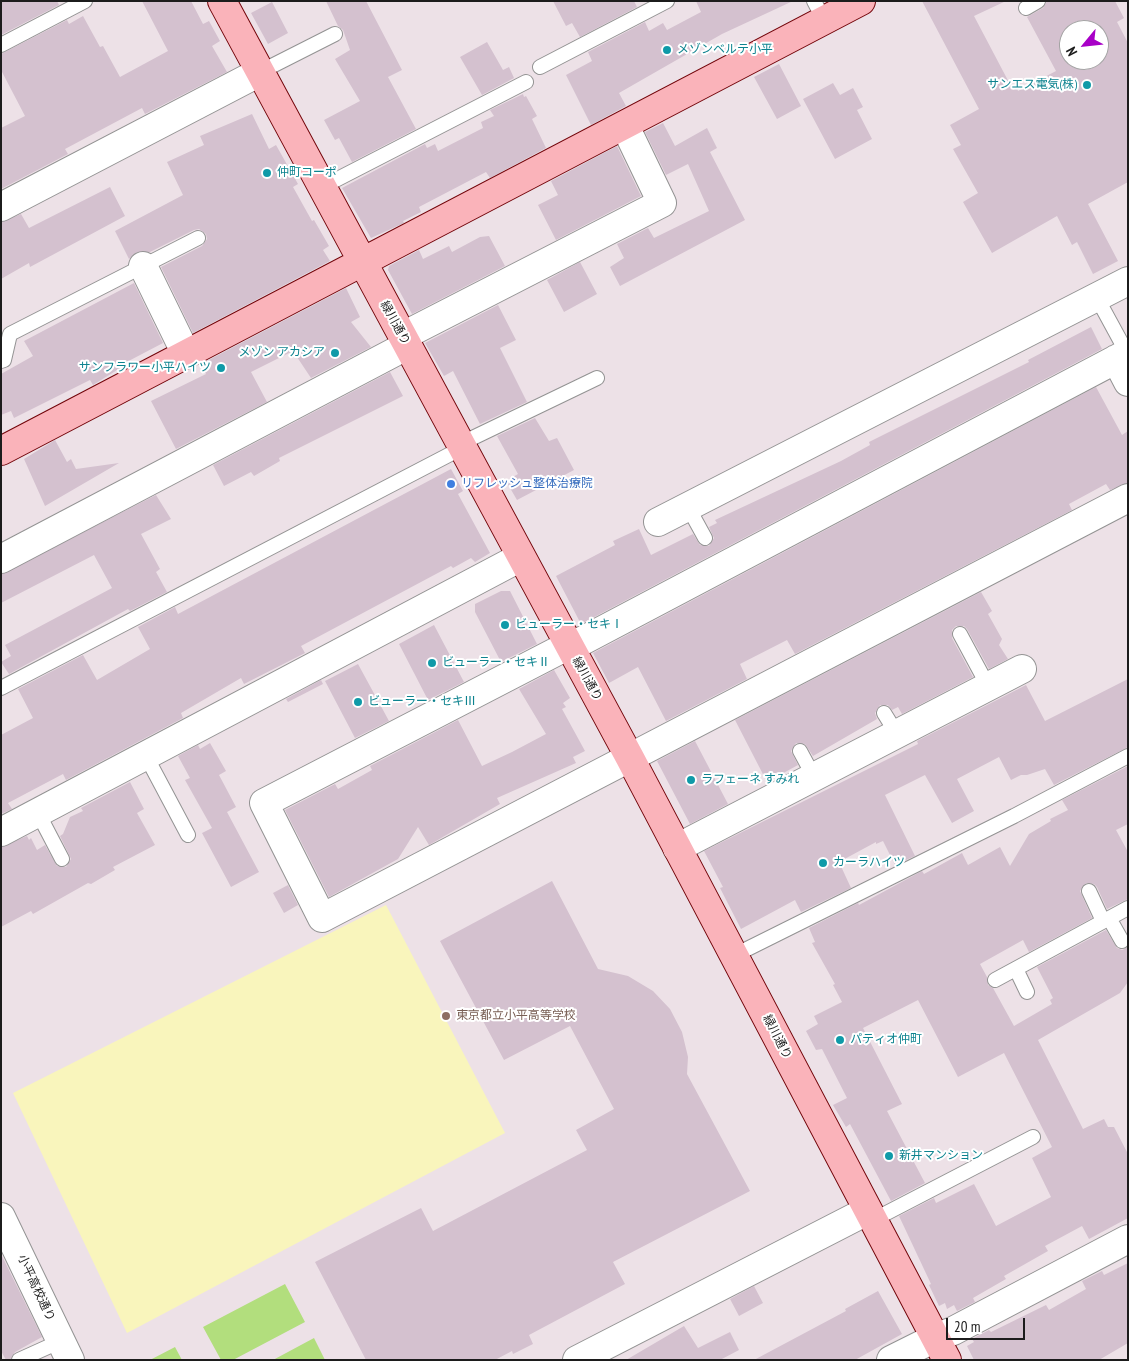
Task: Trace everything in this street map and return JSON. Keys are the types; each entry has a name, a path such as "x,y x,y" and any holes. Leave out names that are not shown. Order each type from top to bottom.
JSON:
{"street":[{"name":"緑川通り","path":"222,1 630,758 941,1349"},
{"path":"1,451 361,261 625,126 819,11 861,1"},
{"path":"1,207 260,72"},
{"path":"1,558 662,203 625,126"},
{"path":"143,266 186,354"},
{"path":"658,522 1128,281"},
{"path":"1125,362 601,631 569,645 264,803 322,918 1128,498"},
{"path":"1,832 521,557"},
{"path":"677,848 814,777 890,723 988,686 1022,669"},
{"path":"577,1360 870,1215"},
{"name":"小平高校通り","path":"1,1217 8,1247 65,1350"},
{"path":"891,1360 941,1349 953,1331 1128,1239"}],"lane":[{"path":"1,45 85,1"},
{"path":"540,67 667,1"},
{"path":"260,72 335,34"},
{"path":"322,187 526,82"},
{"path":"1,362 4,360 10,334 198,238"},
{"path":"1096,296 1125,362"},
{"path":"1,688 461,446 597,378"},
{"path":"688,507 705,538"},
{"path":"960,634 988,686"},
{"path":"800,751 814,777"},
{"path":"146,756 188,835"},
{"path":"735,955 1014,816 1128,756"},
{"path":"38,813 62,859"},
{"path":"1089,891 1106,920 1122,941"},
{"path":"995,980 1128,908"},
{"path":"1016,968 1027,992"},
{"path":"870,1215 1033,1137"},
{"path":"19,1360 65,1350"}],"shaded area":[{"path":"386,905 505,1133 127,1333 13,1093"}],"green space":[{"path":"285,1284 305,1322 233,1360 221,1360 203,1327"},
{"path":"314,1338 325,1360 273,1360"},
{"path":"175,1347 182,1360 150,1360"}],"building":[{"path":"1,1 57,1 59,5 1,35"},
{"path":"142,1 191,1 203,24 209,21 220,41 212,46 227,72 145,114 142,108 65,149 68,154 1,189 1,128 25,116 1,70 1,54 67,20 69,24 83,16 100,47 103,46 120,77 168,51"},
{"path":"326,1 366,1 402,70 388,77 416,129 352,162 339,138 335,140 324,120 360,101 335,59 350,50 343,30 338,26"},
{"path":"553,1 634,1 637,7 580,37 572,23 566,26"},
{"path":"696,1 793,1 722,34 619,93 626,106 591,125 566,75 592,61 588,52 645,22 649,31 663,23 667,30 701,12"},
{"path":"922,1 1006,1 974,16 1013,90 1017,88 1018,91 1056,71 1027,17 1043,8 1047,1 1115,1 1124,18 1117,22 1128,43 1128,182 1088,204 1118,261 1093,274 1077,242 1072,245 1057,216 992,253 963,202 978,193 953,149 961,145 950,125 979,109"},
{"path":"272,2 288,33 268,44 251,13"},
{"path":"487,42 503,70 509,67 514,78 482,95 460,57"},
{"path":"779,64 801,106 777,119 754,77"},
{"path":"833,83 840,95 853,88 863,107 857,110 872,139 835,159 803,99"},
{"path":"523,94 537,116 532,119 546,148 490,178 486,172 419,207 421,212 403,221 404,223 371,238 342,188 425,144 427,148 435,144 438,151 483,128 481,122 494,116 490,110"},
{"path":"252,114 269,149 276,145 298,184 293,187 329,246 323,250 330,261 193,333 161,267 202,246 207,239 206,234 199,229 194,230 150,252 137,252 129,259 115,231 183,195 167,162 204,145 200,136"},
{"path":"663,123 675,146 707,128 717,148 710,152 745,220 620,286 610,267 624,258 617,244 648,228 654,238 709,211 688,164 666,175 645,132"},
{"path":"617,146 641,196 556,240 538,205 558,195 551,181"},
{"path":"110,187 125,216 30,267 29,263 1,279 1,222 21,214 29,228"},
{"path":"489,236 505,266 412,314 388,270 389,266 419,250 423,259 449,246 452,252 480,237"},
{"path":"580,262 597,294 564,312 547,280"},
{"path":"134,283 163,343 121,365 122,367 93,385 90,380 14,418 11,411 1,415 1,374 33,356 24,341"},
{"path":"346,288 360,317 351,322 371,347 311,378 293,351 251,372 267,402 176,449 151,401 206,374 201,364"},
{"path":"498,305 516,340 500,348 527,402 480,424 453,371 444,376 425,343"},
{"path":"1091,327 1102,349 581,624 556,576 615,545 613,541 639,529 651,555 693,534 700,545 709,546 714,538 709,527 717,523 715,520 841,461 870,445 869,442 1029,362 1028,360"},
{"path":"390,372 403,396 279,458 280,461 254,476 251,472 224,486 213,465"},
{"path":"1096,387 1122,435 1128,431 1128,483 1110,490 1106,484 1069,504 1072,510 795,654 787,640 740,664 747,679 666,721 638,667 609,683 593,653"},
{"path":"535,418 549,441 557,438 574,470 517,500 506,481 518,474 497,436"},
{"path":"55,440 67,462 71,459 76,469 119,463 45,506 24,459"},
{"path":"451,469 463,491 458,494 490,553 475,562 471,558 453,568 451,566 301,646 305,653 244,684 241,678 181,713 183,718 66,780 63,774 8,803 12,809 1,814 1,735 33,718 18,689 83,655 97,680 150,649 138,627 175,607 178,614"},
{"path":"156,495 171,519 141,534 160,569 156,572 167,592 130,611 128,609 9,674 1,662 11,656 5,645 112,588 94,555 1,603 1,574"},
{"name":"ビューラー・セキⅠ","path":"501,591 510,591 537,644 501,662 475,612 475,604"},
{"path":"981,592 992,611 988,614 1002,639 999,645 1008,659 989,669 967,629 964,626 956,626 952,630 952,638 973,677 902,714 898,707 892,710 888,705 880,705 875,713 877,719 813,756 805,744 796,743 791,751 798,765 767,782 735,720"},
{"name":"ビューラー・セキⅡ","path":"434,625 464,682 428,700 399,644"},
{"name":"ビューラー・セキⅢ","path":"358,664 389,721 355,738 325,681"},
{"path":"554,670 570,698 563,703 566,707 562,709 585,751 573,757 576,763 497,798 500,804 429,845 418,827 398,859 329,897 285,810 335,784 338,789 372,770 370,766 458,720 482,766 512,752 546,734 519,689"},
{"path":"1128,679 1128,747 1054,785 1045,769 1021,775 1011,780 999,757 957,779 974,811 952,823 925,775 885,795 915,856 895,865 883,841 876,844 876,842 839,862 851,888 801,912 795,900 741,929 720,888 723,887 704,851 918,744 917,741 1026,685 1045,721"},
{"path":"321,680 323,684 288,702 286,699"},
{"name":"ラフェーネ すみれ","path":"695,741 728,804 690,824 657,761"},
{"path":"210,743 226,771 219,775 236,807 227,812 259,872 231,887 202,833 212,828 185,780 190,778 178,756 198,745 200,749"},
{"path":"1128,766 1128,824 1116,830 1128,852 1128,899 1107,909 1097,887 1094,884 1086,883 1080,891 1092,918 1029,952 1023,940 980,964 987,977 988,985 993,988 1014,1026 1052,1004 1050,1000 1053,998 1037,967 1106,930 1117,948 1122,950 1128,947 1128,982 1120,993 1038,1040 1083,1129 1104,1119 1108,1127 1114,1127 1128,1154 1128,1218 1089,1239 1082,1226 1045,1246 1048,1251 1004,1276 1006,1279 973,1298 975,1302 957,1311 954,1305 947,1309 945,1303 939,1306 929,1285 931,1284 899,1216 934,1198 936,1203 974,1184 996,1226 1051,1197 1032,1158 1052,1147 1004,1053 958,1077 918,1000 863,1028 902,1104 887,1111 925,1183 891,1201 850,1124 846,1127 833,1105 847,1098 822,1049 816,1050 806,1031 818,1024 814,1016 842,1002 833,985 835,984 812,943 815,942 809,928 858,903 859,905 922,871 924,874 962,853 968,865 1000,847 1010,866 1029,834 1051,821 1050,819 1068,810 1062,800"},
{"path":"130,782 144,809 137,813 155,845 113,867 115,870 91,884 88,883 33,914 31,911 1,927 1,847 27,836 29,840 31,838 37,850 45,845 57,866 66,867 71,859 60,836 63,834 70,817 83,811 81,808"},
{"path":"552,881 598,969 628,976 653,991 670,1009 682,1032 688,1057 687,1074 750,1191 613,1262 625,1284 529,1335 533,1344 513,1354 512,1351 495,1360 366,1360 315,1262 421,1208 433,1231 587,1150 576,1130 614,1109 570,1026 504,1060 440,941"},
{"path":"288,885 298,905 284,913 273,893"},
{"path":"1,1254 42,1337 15,1352 10,1360 6,1360 1,1351"},
{"path":"1128,1263 1128,1343 1099,1360 974,1360 967,1346 974,1342 972,1339 989,1330 991,1332 1046,1305 1049,1310 1086,1289 1082,1281 1102,1271 1104,1275"},
{"path":"754,1286 763,1303 739,1316 730,1299"},
{"path":"878,1291 902,1334 855,1360 754,1360 846,1311 845,1309"},
{"path":"684,1326 698,1348 730,1332 739,1350 720,1360 626,1360"}],"place":[{"name":"メゾンベルテ小平","path":"667,50"},
{"name":"サンエス電気(株)","path":"1087,85"},
{"name":"仲町コーポ","path":"267,173"},
{"name":"メゾン アカシア","path":"335,353"},
{"name":"サンフラワー小平ハイツ","path":"221,368"},
{"name":"リフレッシュ整体治療院","path":"451,484"},
{"name":"ビューラー・セキⅠ","path":"505,625"},
{"name":"ビューラー・セキⅡ","path":"432,663"},
{"name":"ビューラー・セキⅢ","path":"358,702"},
{"name":"ラフェーネ すみれ","path":"691,780"},
{"name":"カーラハイツ","path":"823,863"},
{"name":"東京都立小平高等学校","path":"446,1016"},
{"name":"パティオ仲町","path":"840,1040"},
{"name":"新井マンション","path":"889,1156"}]}
